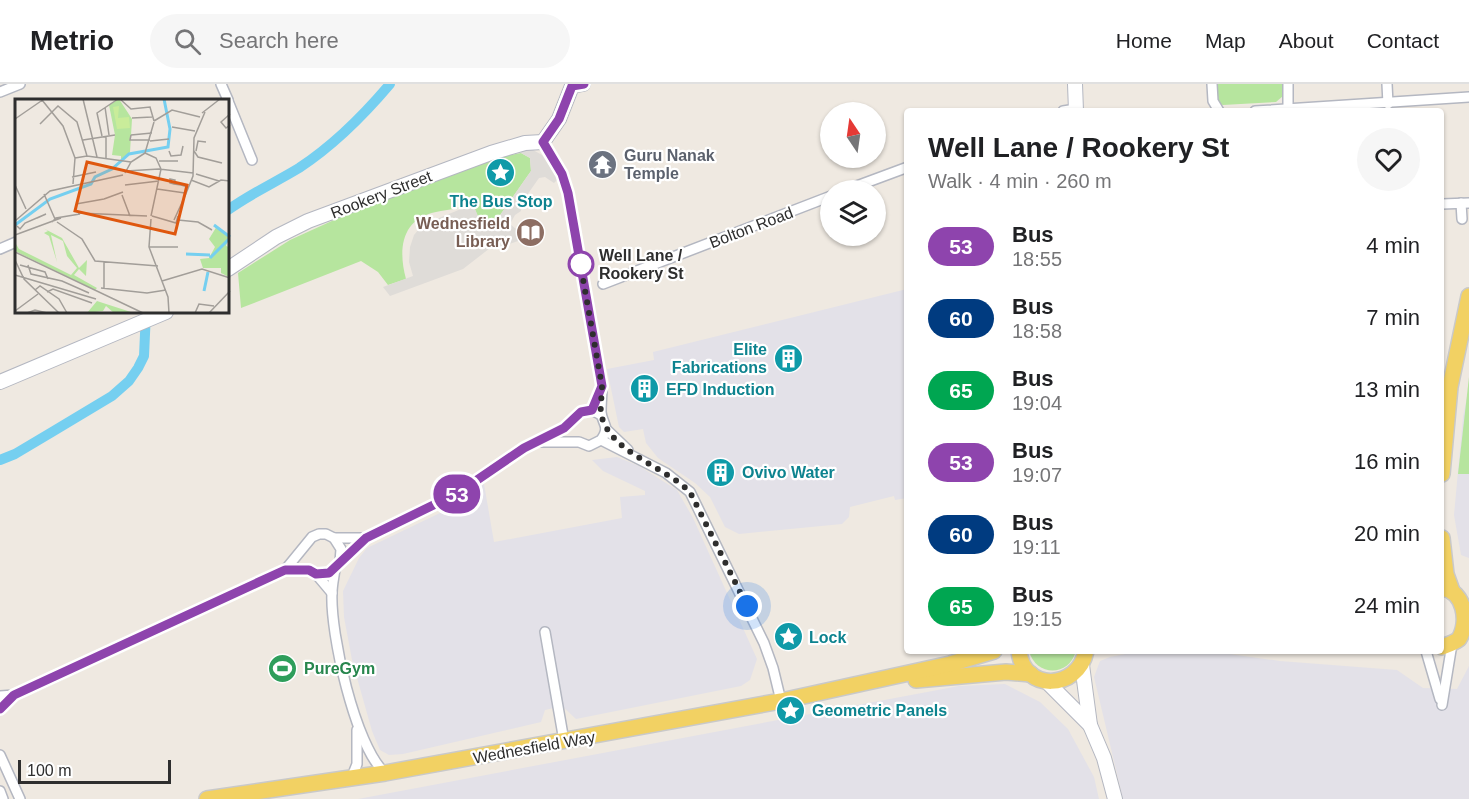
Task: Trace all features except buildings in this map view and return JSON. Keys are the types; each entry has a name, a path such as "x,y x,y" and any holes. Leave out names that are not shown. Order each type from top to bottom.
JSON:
{"main road":[{"path":"1444,452 1450,387 1469,296"},
{"path":"1444,556 1446,574 1455,593 1466,606 1468,618 1467,629 1458,639 1447,645"},
{"name":"Wednesfield Way","path":"207,799 351,779 781,701 859,685 986,654"},
{"path":"1020,654 1023,666 1031,674 1046,681 1057,682 1076,673 1084,659"},
{"name":"Wednesfield Way","path":"859,685 982,673 1031,674"}],"street":[{"path":"0,92 20,84"},
{"path":"222,86 234,84"},
{"path":"1072,108 1076,84"},
{"path":"1212,84 1213,100 1217,108"},
{"path":"1287,84 1288,108"},
{"path":"1387,84 1388,104"},
{"path":"576,85 559,119 543,142 562,174 568,193 602,386 601,415"},
{"path":"1308,108 1469,97"},
{"path":"230,106 252,160"},
{"name":"Rookery Street","path":"230,268 276,237 308,221 491,153 525,143 543,142"},
{"path":"873,180 904,168"},
{"name":"Bolton Road","path":"603,284 820,200"},
{"path":"1444,204 1465,203 1462,219"},
{"path":"0,249 15,242"},
{"path":"0,382 36,365 163,314"},
{"path":"592,410 602,386"},
{"path":"285,570 329,573 366,538 458,493 513,455 536,442 564,428 581,412 592,410 601,415 605,421 606,429 601,440 589,446 579,442 536,442"},
{"path":"573,419 572,433 579,442"},
{"path":"606,429 632,454"},
{"path":"601,440 675,478 695,498 764,643 772,663 781,701"},
{"path":"0,709 14,695 285,570 301,552 306,541 312,537 326,534 334,538 366,538"},
{"path":"334,538 341,549 332,593 337,639 357,724 374,760 385,773"},
{"path":"301,552 302,559 332,593"},
{"path":"545,632 564,741"},
{"path":"1427,654 1442,705 1447,645"},
{"path":"1084,659 1090,725 1104,758 1115,799"},
{"path":"1046,681 1090,725"},
{"path":"0,696 14,695"},
{"path":"351,779 357,764 357,724"},
{"path":"0,755 20,799"},
{"path":"0,791 3,799"}],"shaded area":[{"path":"520,148 533,150 542,155 558,179 554,183 545,177 539,178 520,205 521,211 515,215 510,224 516,229 518,241 501,247 494,245 463,269 390,296 383,287 413,276 409,262 410,247 414,235 427,223 473,204 480,221 485,225 491,225 498,218 531,171 530,158 521,153"},
{"path":"904,290 904,498 895,500 894,496 850,507 849,517 842,524 739,534 725,527 710,497 695,483 658,458 646,443 643,429 624,432 619,427 607,369 654,360 653,352"},
{"path":"1469,388 1469,558 1461,555 1454,515 1463,417"},
{"path":"617,457 639,466 677,490 693,518 757,659 750,680 741,686 576,719 562,706 545,710 541,722 403,754 389,755 380,750 372,731 352,660 344,617 343,591 359,558 367,548 442,512 484,484 494,542 622,518 620,497 645,495 645,491 603,471 592,460"},
{"path":"1126,654 1230,654 1280,661 1397,670 1423,688 1457,689 1469,666 1469,799 1123,799 1094,677 1100,661"},
{"path":"1005,684 1040,702 1068,729 1094,777 1099,799 358,799 959,686"}],"green space":[{"path":"1216,84 1282,84 1283,96 1276,102 1223,105 1219,104"},
{"path":"521,153 530,158 531,171 491,225 481,221 473,204 436,212 415,221 405,237 403,247 402,257 406,279 388,285 378,272 361,261 241,308 238,273 290,240 345,215 501,157"},
{"path":"1469,377 1469,474 1458,474"},
{"path":"1030,654 1075,654 1067,666 1060,669 1045,669 1033,660"}],"waterway":[{"path":"230,209 299,168 324,150 359,119 390,84"},
{"path":"0,460 15,454 112,396 129,381 144,356 146,314"}],"bus line":[{"name":"53","path":"0,709 14,695 285,570 309,570 316,574 329,573 366,538 458,493 524,448 564,428 581,412 592,410 602,386 568,193 562,174 543,142 556,125 572,86 584,84"}],"place":[{"name":"Guru Nanak Temple","path":"603,164"},
{"name":"The Bus Stop","path":"501,173"},
{"name":"Wednesfield Library","path":"531,232"},
{"name":"Well Lane / Rookery St","path":"581,264"},
{"name":"Elite Fabrications","path":"788,358"},
{"name":"EFD Induction","path":"645,389"},
{"name":"Ovivo Water","path":"721,472"},
{"name":"Lock","path":"788,637"},
{"name":"PureGym","path":"283,668"},
{"name":"Geometric Panels","path":"791,710"}],"route":[{"path":"581,264 580,262 602,386 601,415 606,429 632,454 675,478 695,498 747,606"}]}
